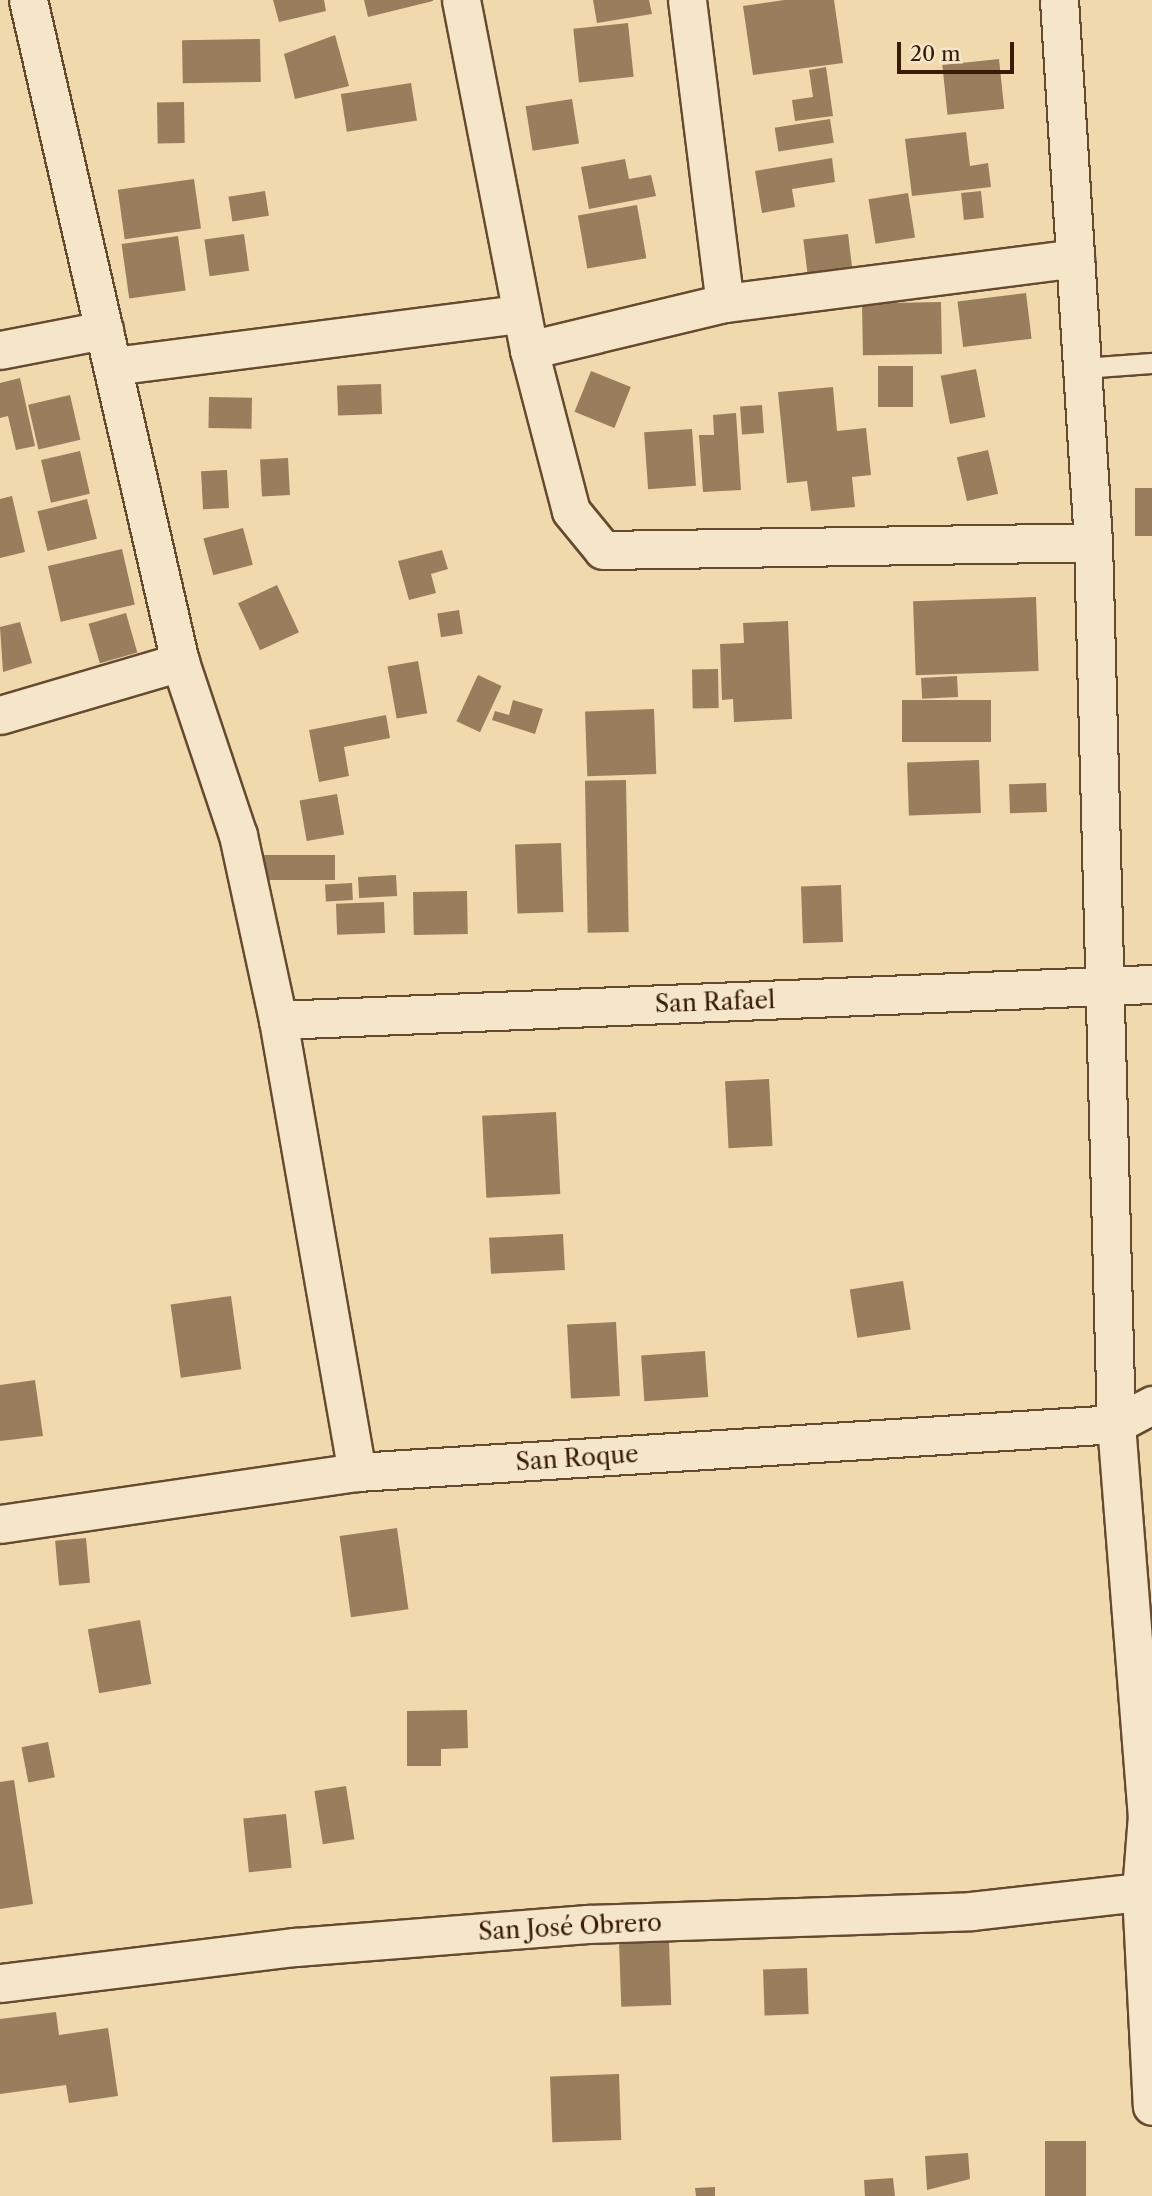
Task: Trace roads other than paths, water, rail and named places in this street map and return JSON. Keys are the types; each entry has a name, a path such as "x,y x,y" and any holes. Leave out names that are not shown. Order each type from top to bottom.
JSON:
{"street":[{"path":"27,0 180,662 238,835 278,1020 357,1472"},
{"path":"461,0 529,350 571,512 603,550 1093,542"},
{"path":"687,0 724,303"},
{"path":"1059,0 1093,542 1101,986 1116,1424 1150,1815 1141,1892 1152,2105"},
{"path":"529,350 724,303 1075,258"},
{"path":"113,366 520,314"},
{"path":"1,346 104,330"},
{"path":"0,715 180,662"},
{"name":"San Rafael","path":"278,1020 1152,984"},
{"name":"San Roque","path":"0,1524 357,1472 1116,1424 1152,1405"},
{"name":"San José Obrero","path":"0,1983 295,1947 535,1928 971,1911 1141,1892"}],"lane":[{"path":"1082,368 1152,363"}]}
